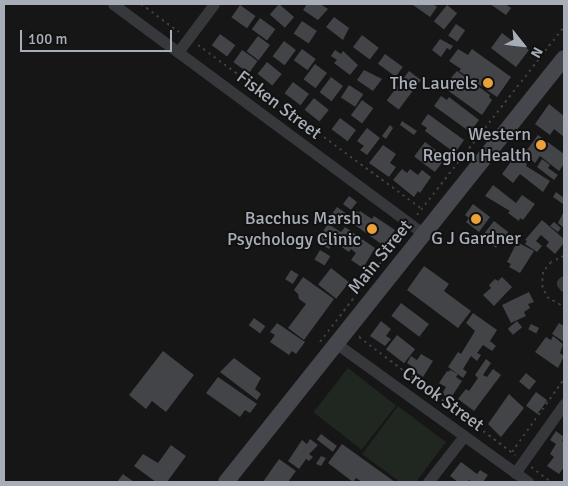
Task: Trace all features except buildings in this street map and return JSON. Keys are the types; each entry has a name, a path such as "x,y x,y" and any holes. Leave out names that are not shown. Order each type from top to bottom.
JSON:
{"main road":[{"name":"Main Street","path":"230,481 336,344 564,58"}],"street":[{"name":"Fisken Street","path":"113,4 424,234"},
{"path":"178,52 214,4"},
{"path":"564,281 562,283 564,286"},
{"name":"Crook Street","path":"336,344 528,482"},
{"path":"515,473 564,404"},
{"path":"428,482 464,436"}],"path":[{"path":"141,4 422,209"},
{"path":"315,348 564,27"},
{"path":"564,256 551,262 543,272 542,285 548,297 564,307"},
{"path":"365,330 359,337 551,482"},
{"path":"511,453 564,379"}],"shaded area":[{"path":"348,368 396,406 362,450 314,412"},
{"path":"398,406 446,442 416,482 400,482 362,454"}],"place":[{"name":"The Laurels","path":"488,83"},
{"name":"Western Region Health","path":"541,145"},
{"name":"G J Gardner","path":"476,219"},
{"name":"Bacchus Marsh Psychology Clinic","path":"372,229"}]}
